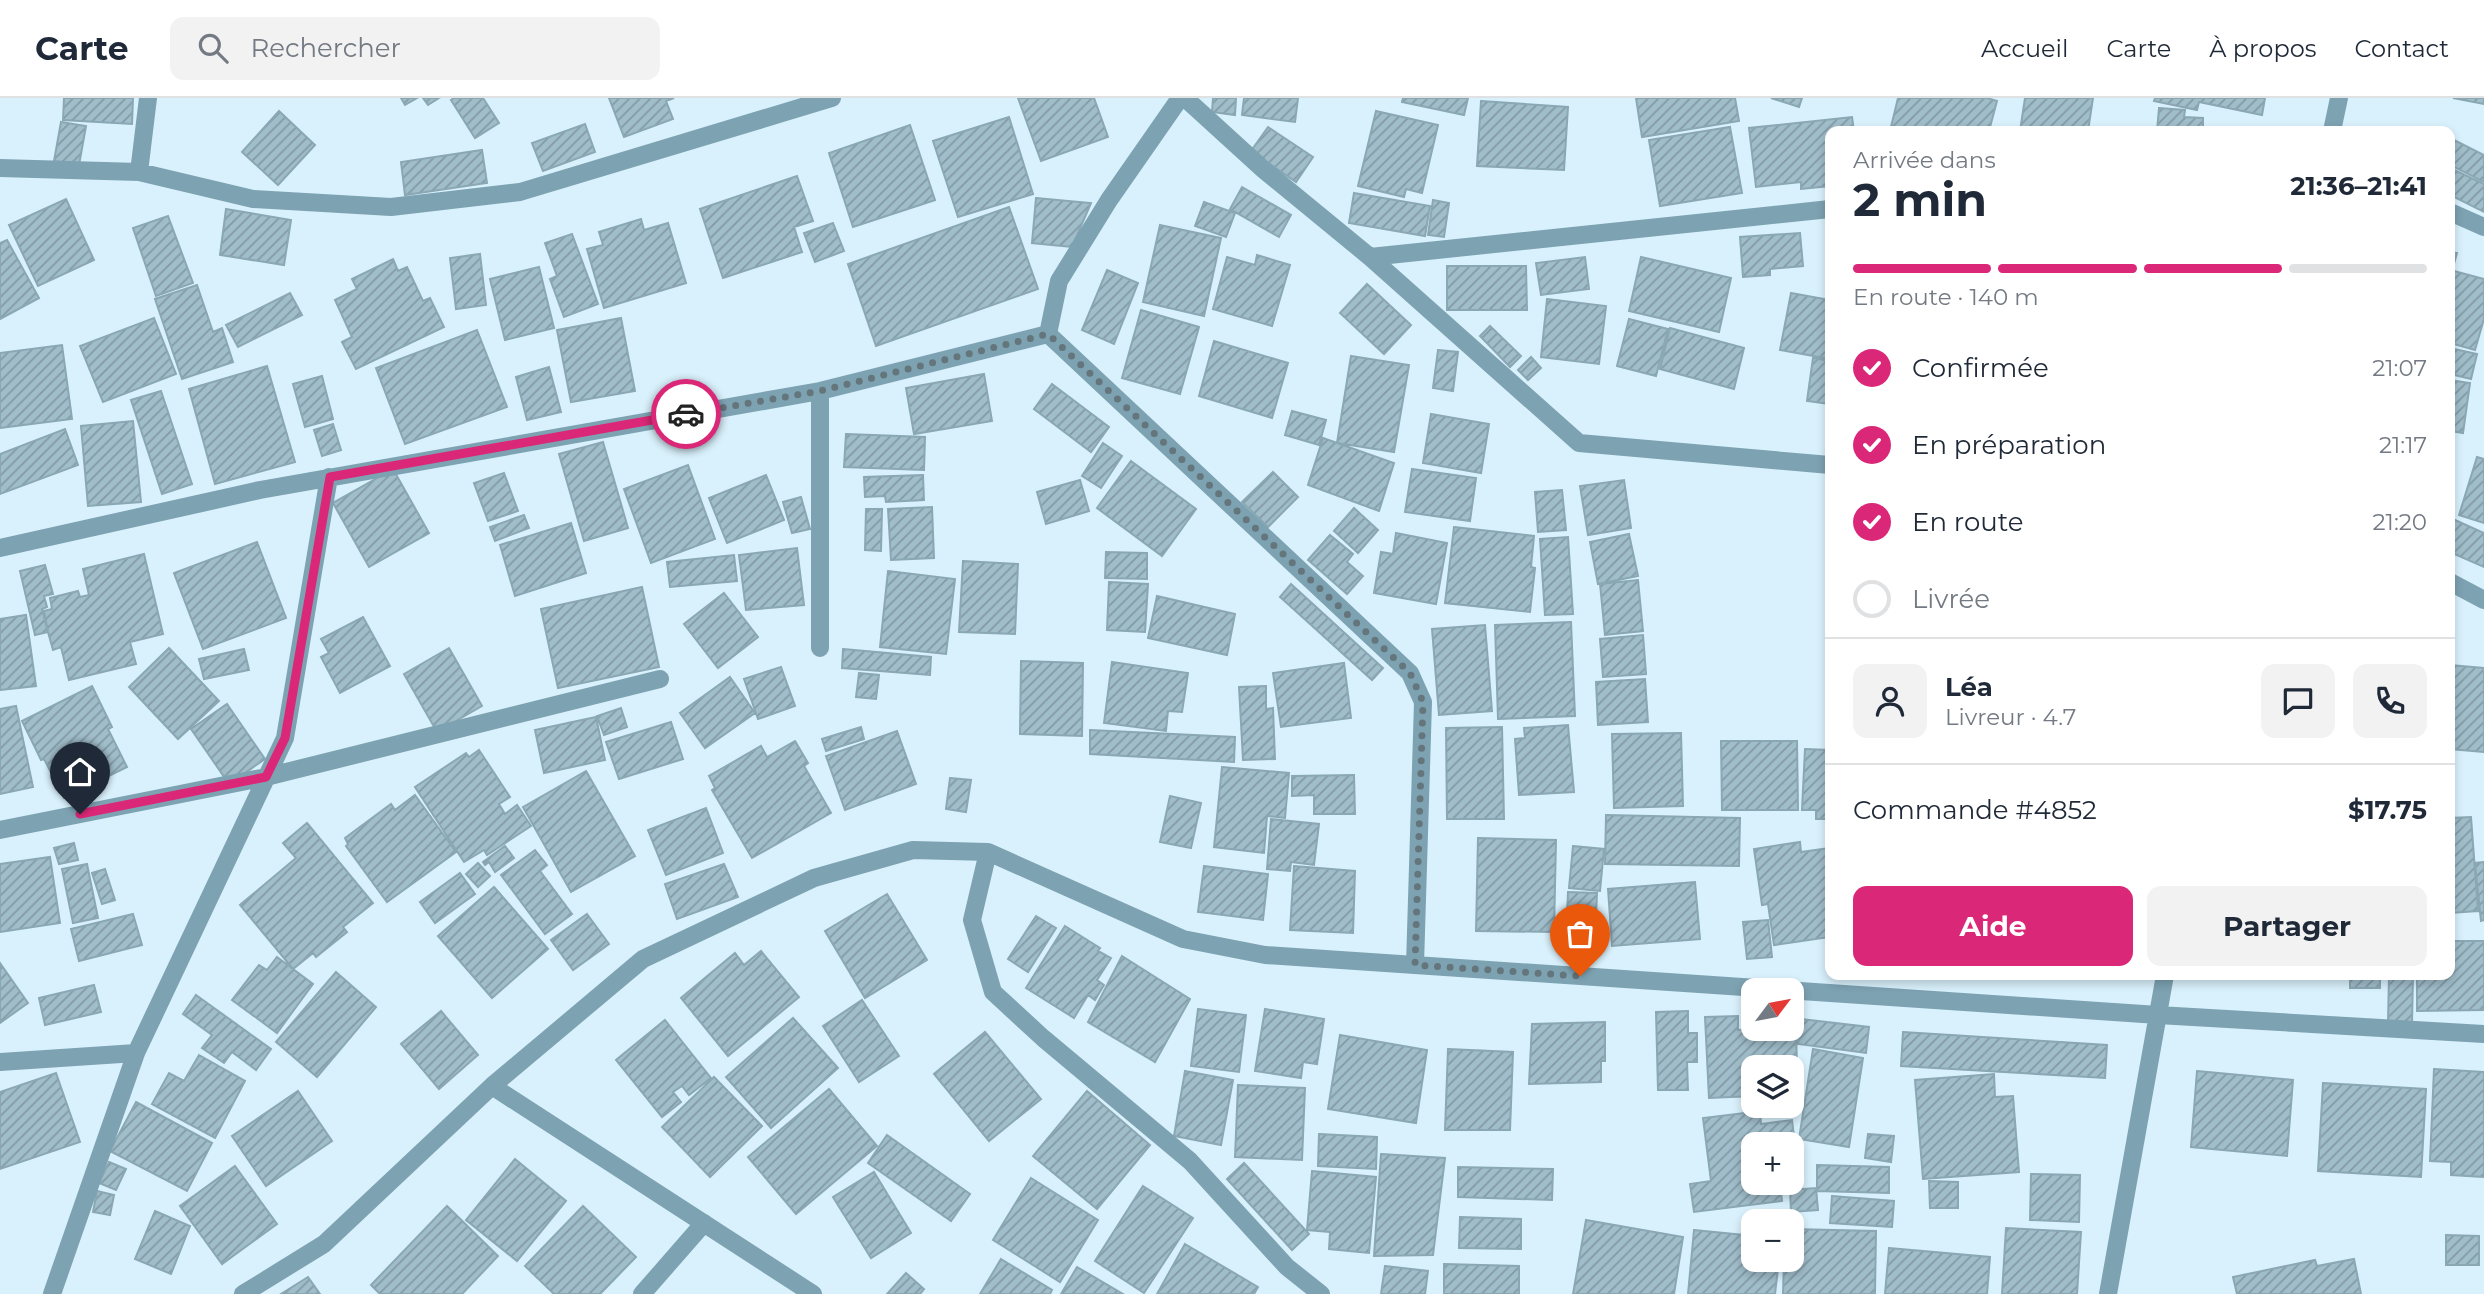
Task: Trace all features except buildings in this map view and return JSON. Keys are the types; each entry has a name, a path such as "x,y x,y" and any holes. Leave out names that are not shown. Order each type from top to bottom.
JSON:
{"street":[{"path":"139,172 148,98"},
{"path":"0,168 139,172 253,199 391,207 520,192 832,98"},
{"path":"1048,334 1059,281 1109,200 1183,98 1264,170 1370,257 1579,443 1825,465"},
{"path":"2333,126 2339,98"},
{"path":"1370,257 1825,210"},
{"path":"2455,214 2484,227"},
{"path":"0,548 260,490 820,391 1048,334"},
{"path":"1048,334 1410,673 1423,702 1415,965"},
{"path":"820,391 820,648"},
{"path":"52,1294 136,1053 285,738 330,477"},
{"path":"2455,585 2484,600"},
{"path":"0,830 266,777 660,679"},
{"path":"243,1294 324,1244 492,1086 643,959 814,878 914,849 988,852 1182,939 1265,955 2158,1015 2484,1034"},
{"path":"988,852 972,920 993,992 1043,1038 1190,1161 1287,1267 1321,1294"},
{"path":"2108,1294 2164,980"},
{"path":"0,1062 136,1053"},
{"path":"492,1086 813,1294"},
{"path":"642,1294 704,1223"}],"way so far":[{"path":"686,414 820,391 1048,334 1410,673 1423,702 1415,965 1580,976"}],"route":[{"path":"80,814 266,777 285,738 330,477 686,414"}]}
